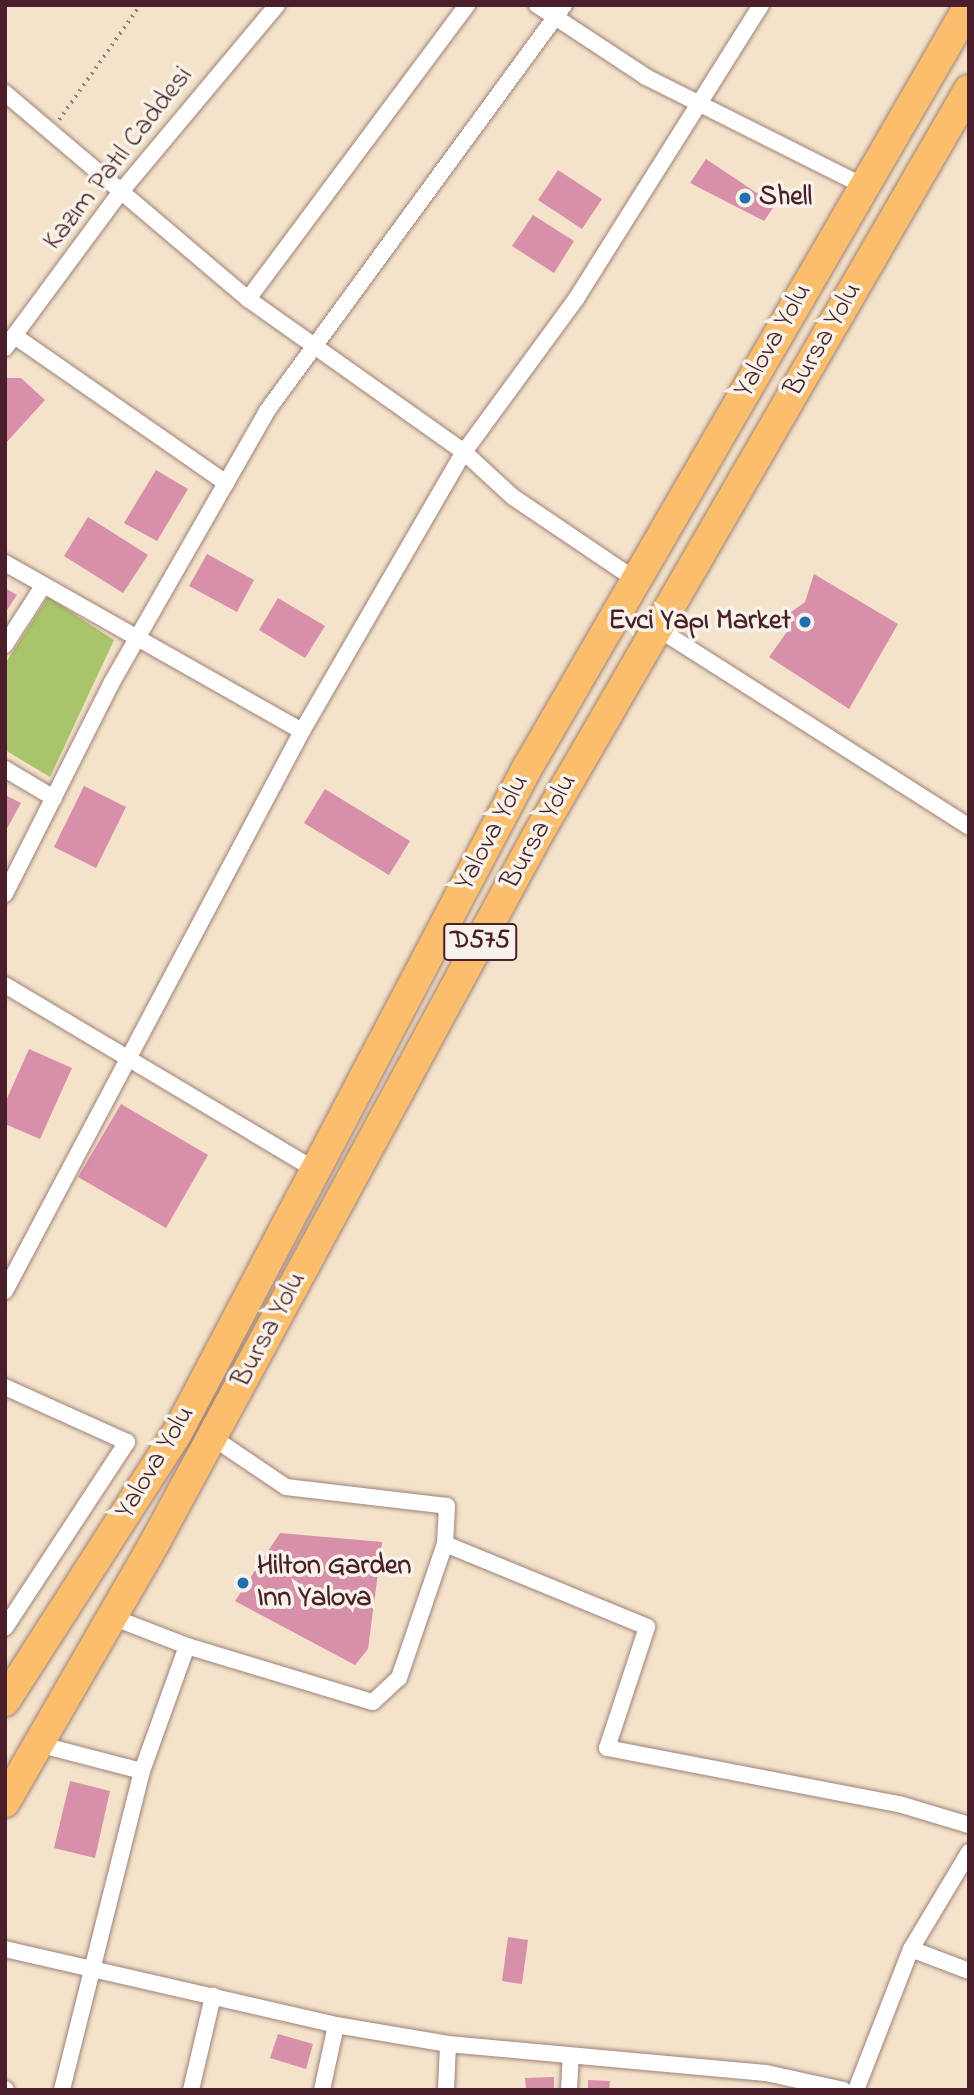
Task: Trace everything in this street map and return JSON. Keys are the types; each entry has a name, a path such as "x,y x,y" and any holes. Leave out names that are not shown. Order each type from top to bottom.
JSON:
{"highway":[{"name":"Yalova Yolu","path":"5,1701 176,1436 526,770 969,6"},
{"name":"Bursa Yolu","path":"5,1802 212,1437 537,836 969,91"}],"street":[{"name":"Kazım Patıl Caddesi","path":"11,343 119,194 277,5"},
{"path":"248,299 467,5"},
{"path":"537,5 554,19 698,103 864,186"},
{"path":"5,894 135,641 226,483 314,348 564,5"},
{"path":"5,1291 129,1062 302,731 464,452 576,299 761,5"},
{"path":"5,93 50,137 248,299 464,452 513,497 636,580"},
{"path":"11,343 226,483"},
{"path":"5,563 135,641 302,731"},
{"path":"5,645 43,586"},
{"path":"657,628 969,827"},
{"path":"5,769 54,798"},
{"path":"5,985 129,1062 317,1171"},
{"path":"5,1387 127,1442 5,1628"},
{"path":"112,1617 187,1646 373,1702 399,1678 445,1544 447,1506 286,1487 212,1437"},
{"path":"445,1544 647,1626 607,1748 899,1804 969,1825"},
{"path":"62,2090 142,1771 187,1646"},
{"path":"38,1744 142,1771"},
{"path":"856,2090 911,1950 969,1852"},
{"path":"5,1949 337,2025 448,2044 766,2073 843,2090"},
{"path":"911,1950 969,1971"},
{"path":"191,2090 213,1996"},
{"path":"322,2090 337,2025"},
{"path":"446,2090 448,2044"},
{"path":"569,2090 571,2056"}],"path":[{"path":"50,137 140,5"}],"green space":[{"path":"48,597 114,640 50,777 5,750 5,664"}],"building":[{"path":"706,159 775,205 764,221 690,183"},
{"path":"558,170 602,199 582,229 538,200"},
{"path":"533,215 574,241 554,273 512,246"},
{"path":"5,378 21,378 45,400 5,444"},
{"path":"156,470 188,489 157,541 124,523"},
{"path":"88,517 148,555 123,593 64,556"},
{"path":"207,554 254,580 237,612 189,586"},
{"path":"814,574 898,624 849,709 769,657 789,629 791,612 805,602"},
{"path":"5,588 17,595 5,613"},
{"path":"278,598 325,626 305,658 259,630"},
{"path":"84,786 126,807 96,868 54,847"},
{"path":"325,789 410,841 389,875 304,823"},
{"path":"5,795 21,803 5,832"},
{"path":"29,1049 72,1068 40,1139 5,1124 5,1103"},
{"path":"121,1104 208,1155 166,1228 78,1177"},
{"path":"280,1533 382,1542 368,1649 355,1665 235,1601"},
{"path":"70,1781 110,1791 95,1858 54,1848"},
{"path":"508,1937 528,1940 522,1984 502,1981"},
{"path":"278,2034 313,2044 306,2069 270,2058"},
{"path":"554,2077 554,2090 526,2090 525,2078"},
{"path":"588,2080 610,2081 609,2090 588,2090"}],"place":[{"name":"Shell","path":"745,198"},
{"name":"Evci Yapı Market","path":"805,622"},
{"name":"Hilton Garden Inn Yalova","path":"243,1583"}]}
